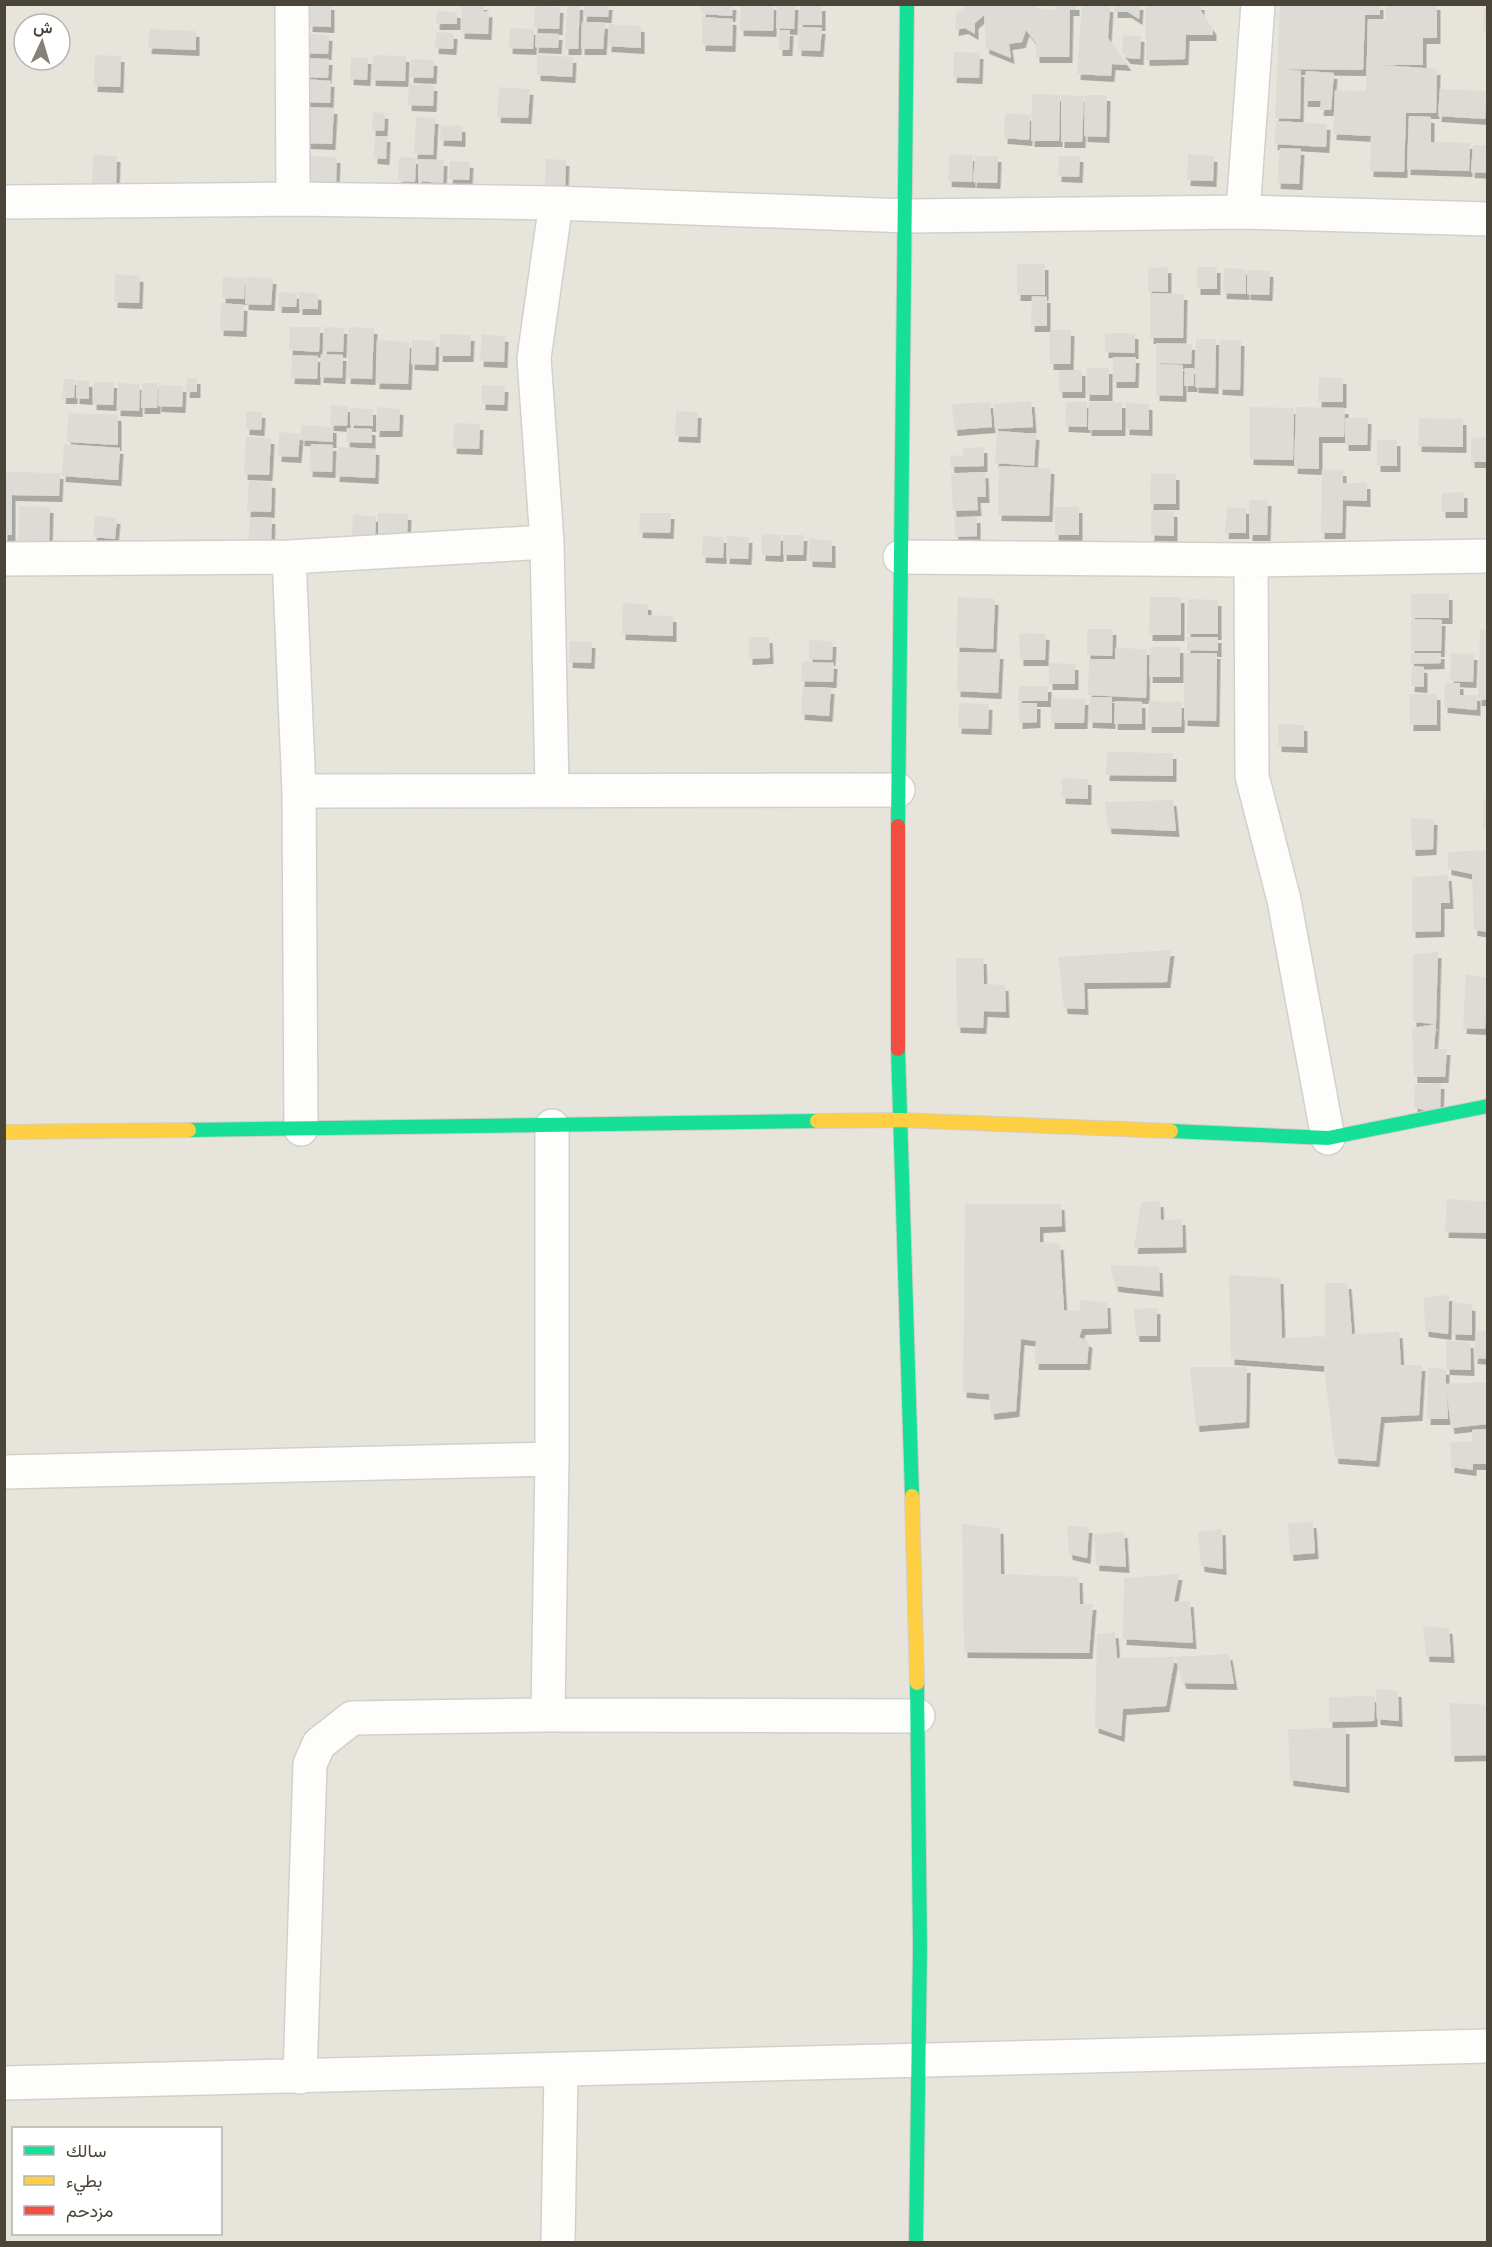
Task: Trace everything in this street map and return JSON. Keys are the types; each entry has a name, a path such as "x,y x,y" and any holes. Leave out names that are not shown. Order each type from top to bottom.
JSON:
{"street":[{"path":"292,4 293,199"},
{"path":"907,4 908,216 900,557 898,790 900,1120 918,1716 922,2062 916,2242"},
{"path":"1243,212 1258,4"},
{"path":"4,202 293,199 556,202 908,216 1243,212 1488,219"},
{"path":"552,789 547,543 534,358 556,202"},
{"path":"4,560 289,557 547,543"},
{"path":"900,557 1251,560 1488,556"},
{"path":"289,557 300,791 301,1129"},
{"path":"1251,560 1252,776 1284,900 1328,1137"},
{"path":"300,791 898,790"},
{"path":"4,1132 900,1120 1328,1137 1488,1106"},
{"path":"548,1715 552,1459 552,1126"},
{"path":"4,1472 552,1459"},
{"path":"300,2077 310,1764 319,1744 352,1718 548,1715 918,1716"},
{"path":"4,2083 922,2062 1488,2046"},
{"path":"558,2242 561,2071"}],"shaded area":[{"path":"5,5 1487,5 1487,2242 5,2242"}],"building":[{"path":"310,4 331,4 331,27 309,26"},
{"path":"462,4 484,4 484,12 489,11 488,34 461,33"},
{"path":"567,4 580,4 578,49 565,49"},
{"path":"584,4 609,4 608,17 583,16"},
{"path":"702,4 733,4 732,16 702,14"},
{"path":"741,4 774,4 773,31 740,30"},
{"path":"777,4 795,4 794,29 776,28"},
{"path":"969,4 1032,4 1040,9 1055,10 1055,4 1076,4 1076,10 1070,10 1069,57 1036,57 1036,43 1026,30 1022,42 1009,44 1011,58 986,48 984,15 975,23 975,34 965,28 955,30 956,14"},
{"path":"1082,4 1110,6 1108,38 1128,65 1112,64 1111,76 1077,74"},
{"path":"1114,4 1140,4 1139,19 1128,12 1114,12"},
{"path":"1146,4 1201,4 1201,11 1213,29 1213,35 1186,35 1185,59 1146,60"},
{"path":"1280,4 1380,4 1380,15 1365,15 1363,70 1283,69 1301,71 1300,119 1275,118"},
{"path":"1386,4 1437,4 1437,38 1423,38 1423,65 1382,65 1437,69 1436,113 1406,113 1404,172 1370,171 1371,136 1333,134 1335,90 1366,91 1368,19 1386,19"},
{"path":"800,5 822,5 822,25 799,25"},
{"path":"535,6 560,7 559,29 534,28"},
{"path":"1484,8 1488,8 1488,31 1483,31"},
{"path":"437,11 457,12 457,24 436,24"},
{"path":"702,17 733,19 732,46 702,45"},
{"path":"582,22 605,23 603,49 581,49"},
{"path":"609,24 641,26 641,48 608,46"},
{"path":"799,27 822,28 820,51 798,50"},
{"path":"510,28 534,29 533,49 509,48"},
{"path":"150,29 196,31 196,50 148,48"},
{"path":"779,30 790,30 789,50 779,50"},
{"path":"436,32 454,33 453,49 435,48"},
{"path":"303,33 329,35 328,54 302,53"},
{"path":"536,33 559,34 558,48 535,47"},
{"path":"1123,35 1141,36 1140,59 1127,58 1122,52"},
{"path":"954,52 980,53 979,78 953,77"},
{"path":"95,55 121,56 120,87 94,86"},
{"path":"373,55 406,56 405,81 372,80"},
{"path":"537,55 573,57 572,77 537,75"},
{"path":"305,58 329,59 328,78 305,77"},
{"path":"351,58 368,58 367,80 350,79"},
{"path":"411,59 434,60 433,78 410,77"},
{"path":"1306,71 1334,73 1331,110 1320,110 1321,101 1304,101"},
{"path":"305,79 331,81 330,103 304,102"},
{"path":"409,84 434,85 433,106 408,105"},
{"path":"499,87 530,89 528,118 497,117"},
{"path":"1440,89 1487,91 1485,119 1438,116"},
{"path":"1032,94 1060,95 1059,141 1031,141"},
{"path":"1061,95 1084,96 1082,142 1061,142"},
{"path":"1085,95 1107,95 1106,137 1084,136"},
{"path":"308,107 334,108 332,144 306,143"},
{"path":"373,112 385,113 384,131 372,130"},
{"path":"1005,113 1030,115 1029,140 1004,138"},
{"path":"1409,116 1431,117 1431,142 1470,143 1469,171 1407,169"},
{"path":"416,117 435,118 433,155 414,154"},
{"path":"1276,121 1327,124 1326,147 1274,144"},
{"path":"441,125 462,126 462,141 440,140"},
{"path":"375,136 387,136 386,159 374,158"},
{"path":"1473,145 1488,146 1488,173 1471,172"},
{"path":"1280,148 1301,149 1299,184 1277,183"},
{"path":"950,154 973,155 972,182 948,181"},
{"path":"1188,154 1214,156 1213,181 1187,180"},
{"path":"93,155 117,156 116,185 92,183"},
{"path":"309,156 337,157 336,183 308,182"},
{"path":"975,156 998,156 997,183 973,182"},
{"path":"1059,156 1080,156 1079,177 1058,176"},
{"path":"399,157 416,158 415,182 398,181"},
{"path":"418,159 444,160 443,183 418,181"},
{"path":"546,159 566,160 565,187 545,185"},
{"path":"450,161 470,162 469,180 449,179"},
{"path":"1017,264 1045,264 1045,295 1017,295"},
{"path":"1168,267 1168,292 1148,291 1148,268"},
{"path":"1197,267 1217,267 1217,289 1197,289"},
{"path":"1224,268 1246,269 1246,294 1223,293"},
{"path":"1247,270 1270,271 1269,295 1247,294"},
{"path":"115,274 140,276 139,303 114,302"},
{"path":"223,277 245,278 244,299 222,298"},
{"path":"246,277 273,278 271,305 245,304"},
{"path":"279,292 297,293 296,307 278,307"},
{"path":"299,292 318,294 318,309 299,309"},
{"path":"1150,293 1184,294 1183,338 1150,338"},
{"path":"1032,296 1047,297 1047,326 1031,326"},
{"path":"221,303 244,305 243,331 220,330"},
{"path":"290,327 320,327 319,352 289,350"},
{"path":"324,327 344,328 343,352 323,351"},
{"path":"349,327 374,328 372,379 347,378"},
{"path":"1050,330 1071,330 1070,364 1050,364"},
{"path":"1105,333 1135,333 1135,353 1105,352"},
{"path":"440,334 471,335 470,356 439,356"},
{"path":"482,334 505,336 504,362 480,361"},
{"path":"1196,339 1216,339 1215,388 1195,387"},
{"path":"377,340 410,342 408,384 376,383"},
{"path":"412,340 436,341 435,365 411,364"},
{"path":"1220,340 1241,340 1240,390 1219,389"},
{"path":"1156,343 1192,344 1191,364 1156,363"},
{"path":"321,354 343,355 342,378 320,377"},
{"path":"292,355 318,356 317,379 291,378"},
{"path":"1113,357 1136,357 1135,382 1113,382"},
{"path":"1156,364 1183,365 1183,396 1156,395"},
{"path":"1087,368 1109,368 1109,395 1086,395"},
{"path":"1185,368 1194,368 1194,386 1184,386"},
{"path":"1059,370 1082,370 1082,392 1059,392"},
{"path":"1319,377 1343,378 1343,402 1318,402"},
{"path":"187,378 197,378 197,392 186,392"},
{"path":"64,379 75,379 74,398 62,398"},
{"path":"76,380 89,381 89,399 76,398"},
{"path":"94,382 114,382 113,405 93,404"},
{"path":"118,383 140,384 139,411 117,410"},
{"path":"142,383 158,383 157,408 141,408"},
{"path":"159,385 183,386 182,407 158,406"},
{"path":"482,385 505,386 504,405 482,404"},
{"path":"1031,401 1033,427 995,429 993,404"},
{"path":"990,402 992,427 954,430 952,404"},
{"path":"1066,402 1087,402 1087,427 1065,426"},
{"path":"1089,402 1122,402 1122,430 1088,430"},
{"path":"1126,403 1149,404 1149,430 1126,429"},
{"path":"331,405 348,406 347,426 330,425"},
{"path":"377,407 400,409 399,431 376,431"},
{"path":"1250,407 1294,408 1293,460 1250,459"},
{"path":"1296,407 1345,408 1344,437 1319,437 1319,469 1294,468"},
{"path":"350,408 373,409 373,426 350,425"},
{"path":"246,411 262,412 261,430 246,429"},
{"path":"676,411 698,412 697,437 675,436"},
{"path":"68,413 118,415 118,445 67,442"},
{"path":"1345,418 1368,418 1367,445 1345,445"},
{"path":"1419,418 1463,419 1463,447 1418,446"},
{"path":"454,423 480,424 479,449 453,448"},
{"path":"301,425 333,427 333,442 301,440"},
{"path":"347,428 372,429 372,443 346,442"},
{"path":"997,431 1036,434 1034,466 995,463"},
{"path":"279,432 300,434 298,457 278,456"},
{"path":"246,437 271,438 269,475 244,474"},
{"path":"1488,437 1488,462 1471,462 1471,438"},
{"path":"1377,440 1397,440 1397,466 1377,466"},
{"path":"64,444 120,448 118,480 62,476"},
{"path":"311,444 333,445 332,472 309,471"},
{"path":"338,447 376,449 375,478 336,476"},
{"path":"984,447 984,466 951,467 950,456 963,455 963,448"},
{"path":"999,466 1051,468 1049,516 998,515"},
{"path":"1322,469 1343,470 1343,483 1367,483 1367,501 1343,500 1342,533 1321,533"},
{"path":"4,472 60,473 59,496 12,495 12,535 4,535"},
{"path":"985,472 986,497 977,497 978,510 953,511 951,474"},
{"path":"1151,474 1176,474 1176,504 1150,504"},
{"path":"249,481 272,482 271,512 247,511"},
{"path":"1464,492 1464,512 1442,512 1442,493"},
{"path":"1249,500 1268,500 1267,535 1249,535"},
{"path":"19,506 50,507 49,543 18,542"},
{"path":"1055,507 1079,507 1079,535 1055,535"},
{"path":"1227,507 1246,508 1246,533 1225,533"},
{"path":"1151,510 1174,511 1174,536 1151,535"},
{"path":"378,513 408,514 407,535 378,534"},
{"path":"640,513 671,513 670,533 639,532"},
{"path":"353,515 376,516 375,538 352,537"},
{"path":"95,516 117,518 115,539 93,537"},
{"path":"250,517 272,518 271,544 248,543"},
{"path":"954,517 977,517 977,536 955,537"},
{"path":"762,534 781,535 780,556 762,555"},
{"path":"783,535 804,535 803,555 783,555"},
{"path":"703,536 724,537 723,558 702,557"},
{"path":"727,536 749,537 748,559 726,558"},
{"path":"809,539 832,540 832,562 809,561"},
{"path":"1411,594 1449,594 1449,618 1411,618"},
{"path":"958,597 995,599 993,649 956,647"},
{"path":"1150,597 1181,597 1181,635 1149,635"},
{"path":"1188,599 1218,600 1218,634 1187,634"},
{"path":"623,603 648,604 648,615 673,616 673,636 622,634"},
{"path":"1411,619 1442,620 1441,651 1411,651"},
{"path":"1087,629 1113,629 1112,656 1087,655"},
{"path":"1480,630 1488,630 1488,700 1478,700"},
{"path":"1019,633 1046,634 1045,660 1020,660"},
{"path":"749,637 769,637 770,658 749,659"},
{"path":"1187,637 1218,637 1218,651 1187,650"},
{"path":"809,640 833,641 832,660 809,659"},
{"path":"570,641 592,642 591,663 569,662"},
{"path":"1150,647 1180,647 1180,677 1149,677"},
{"path":"1115,648 1147,649 1146,698 1088,695 1089,659 1115,659"},
{"path":"958,652 1000,653 998,693 957,691"},
{"path":"1184,653 1217,653 1216,721 1184,720"},
{"path":"1411,653 1441,653 1441,663 1410,664"},
{"path":"1451,653 1474,654 1473,682 1450,681"},
{"path":"802,662 834,663 833,682 801,681"},
{"path":"1049,663 1075,664 1075,684 1049,684"},
{"path":"1412,666 1424,667 1424,687 1411,686"},
{"path":"1445,683 1460,683 1460,695 1477,695 1477,710 1444,707"},
{"path":"1019,686 1048,686 1048,701 1018,701"},
{"path":"803,687 831,688 829,716 801,714"},
{"path":"1410,694 1437,694 1437,725 1410,725"},
{"path":"1090,697 1112,697 1112,723 1089,722"},
{"path":"1051,698 1085,699 1084,723 1051,723"},
{"path":"1115,701 1142,702 1142,724 1114,724"},
{"path":"1149,701 1182,702 1181,727 1148,727"},
{"path":"959,703 989,704 988,729 958,728"},
{"path":"1019,703 1037,703 1037,722 1019,723"},
{"path":"1278,724 1304,725 1304,747 1278,746"},
{"path":"1107,752 1173,753 1173,776 1106,775"},
{"path":"1062,778 1088,779 1088,799 1062,798"},
{"path":"1483,799 1488,799 1488,829 1483,829"},
{"path":"1173,800 1176,831 1108,828 1105,802"},
{"path":"1411,818 1434,819 1433,849 1412,850"},
{"path":"1488,850 1488,932 1474,930 1472,874 1448,869 1448,852"},
{"path":"1448,875 1450,903 1441,903 1441,931 1412,932 1412,877"},
{"path":"1171,950 1167,982 1084,983 1085,1009 1064,1008 1058,957"},
{"path":"1438,952 1436,1024 1413,1022 1413,954"},
{"path":"956,958 983,958 984,984 1005,985 1006,1012 984,1011 983,1028 957,1027"},
{"path":"1466,974 1488,978 1485,1029 1463,1028"},
{"path":"1436,1024 1434,1049 1447,1049 1445,1077 1414,1077 1412,1028"},
{"path":"1441,1083 1440,1115 1414,1107 1415,1084"},
{"path":"1447,1199 1488,1202 1488,1233 1445,1232"},
{"path":"1160,1201 1161,1220 1182,1219 1183,1247 1134,1248 1141,1202"},
{"path":"965,1204 1061,1204 1062,1226 1040,1227 1040,1242 1060,1244 1064,1310 1080,1311 1080,1300 1107,1302 1108,1328 1082,1329 1079,1337 1089,1342 1087,1364 1035,1364 1036,1341 1021,1339 1016,1411 991,1414 989,1394 963,1392"},
{"path":"1110,1265 1159,1267 1160,1291 1115,1286"},
{"path":"1229,1275 1280,1278 1282,1338 1324,1336 1325,1347 1325,1283 1348,1283 1352,1334 1399,1332 1401,1365 1422,1365 1419,1415 1381,1417 1376,1461 1335,1458 1324,1366 1231,1359"},
{"path":"1449,1295 1448,1334 1425,1331 1424,1297"},
{"path":"1452,1302 1472,1305 1472,1335 1452,1334"},
{"path":"1157,1308 1157,1336 1136,1336 1134,1309"},
{"path":"1476,1331 1488,1331 1488,1359 1474,1358"},
{"path":"1446,1341 1470,1342 1471,1370 1446,1369"},
{"path":"1190,1367 1247,1367 1246,1422 1196,1426"},
{"path":"1428,1367 1446,1369 1446,1384 1488,1382 1488,1424 1451,1428 1447,1394 1448,1419 1427,1419"},
{"path":"1488,1429 1488,1464 1473,1464 1473,1470 1451,1467 1450,1442 1472,1442 1472,1430"},
{"path":"1313,1522 1315,1553 1290,1555 1288,1523"},
{"path":"962,1524 1000,1528 1001,1574 1079,1577 1080,1604 1093,1604 1089,1653 964,1652"},
{"path":"1067,1526 1089,1527 1087,1558 1069,1554"},
{"path":"1222,1529 1223,1569 1201,1566 1198,1532"},
{"path":"1124,1532 1126,1567 1096,1565 1094,1534"},
{"path":"1179,1574 1174,1602 1190,1601 1193,1643 1123,1639 1124,1578"},
{"path":"1423,1626 1449,1628 1451,1657 1426,1656"},
{"path":"1115,1632 1117,1658 1175,1657 1166,1706 1123,1709 1121,1736 1095,1727 1097,1634"},
{"path":"1229,1654 1234,1684 1183,1683 1175,1657"},
{"path":"1376,1689 1398,1691 1399,1721 1377,1719"},
{"path":"1375,1696 1374,1721 1329,1722 1329,1697"},
{"path":"1450,1703 1488,1705 1488,1755 1451,1756"},
{"path":"1346,1728 1346,1787 1290,1780 1288,1729"}],"traffic: fast":[{"path":"898,826 907,4"},
{"path":"898,1049 912,1496"},
{"path":"1171,1131 1328,1138 1488,1106"},
{"path":"189,1130 817,1121"},
{"path":"916,2242 920,1947 917,1683"}],"traffic: slow":[{"path":"817,1121 899,1120 1171,1131"},
{"path":"4,1132 189,1130"},
{"path":"912,1496 917,1683"}],"traffic: jam":[{"path":"898,826 898,1049"}]}
